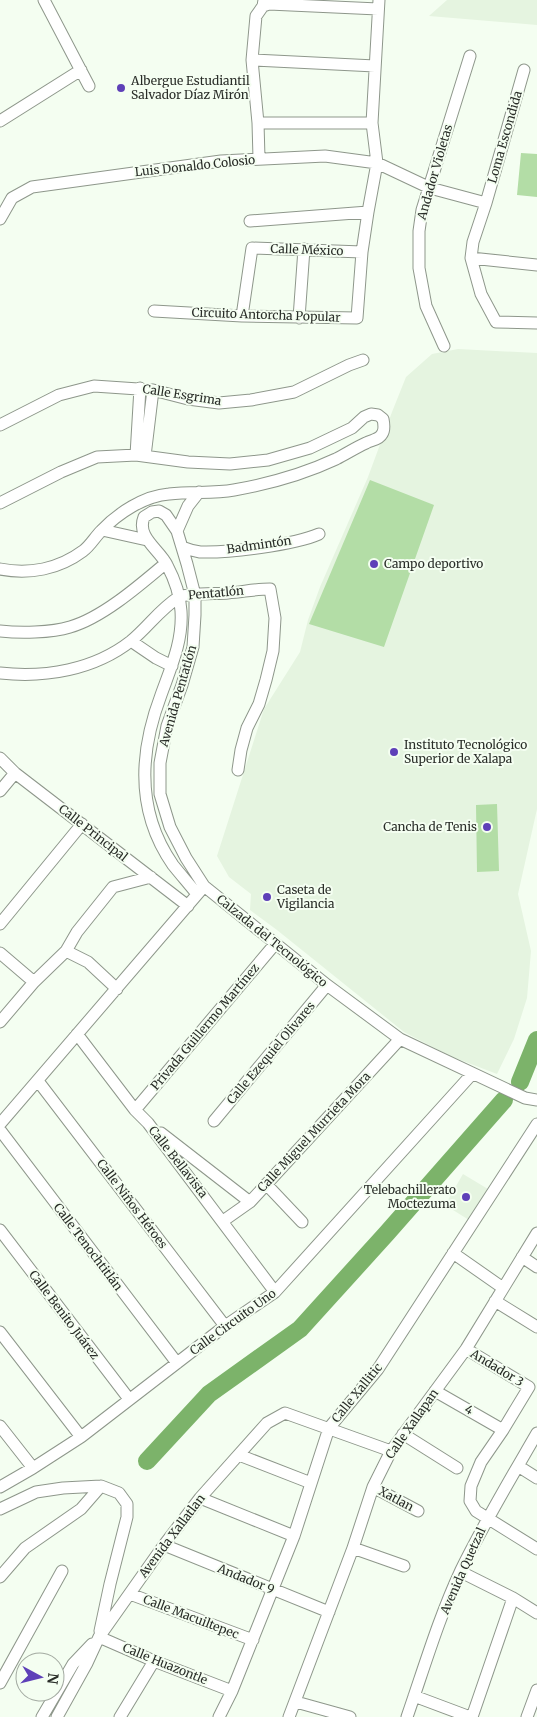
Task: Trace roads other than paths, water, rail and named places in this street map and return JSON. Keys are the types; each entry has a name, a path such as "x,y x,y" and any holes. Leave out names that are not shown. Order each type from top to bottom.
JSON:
{"street":[{"path":"44,0 89,86"},
{"path":"259,158 252,60 256,16 263,3 379,4"},
{"name":"Circuito Antorcha Popular","path":"154,311 299,318 357,318 362,252 377,163 372,123 379,4"},
{"name":"Andador Violetas","path":"444,346 426,306 419,268 419,232 422,210 470,56"},
{"path":"252,60 375,66"},
{"path":"0,121 82,70"},
{"name":"Loma Escondida","path":"471,258 473,242 524,70"},
{"path":"258,123 372,123"},
{"name":"Luis Donaldo Colosio","path":"0,219 12,198 32,187 221,161 259,158 325,156 377,163 430,188 486,203"},
{"path":"250,221 368,212"},
{"name":"Calle México","path":"242,316 252,248 362,252"},
{"path":"299,318 304,250"},
{"path":"537,265 471,258 482,294 496,322 537,323"},
{"name":"Calle Esgrima","path":"0,425 59,395 94,386 140,388 219,403 251,400 294,392 363,360"},
{"path":"140,388 140,456"},
{"path":"140,456 153,390"},
{"path":"0,503 61,472 96,457 140,456 188,462 222,463 268,460 310,448 352,428 364,417 371,414 378,415 383,419 384,428 382,435 376,440 367,442 336,459 311,469 267,483 232,490 168,494 147,499 122,512 83,550 60,564 35,571 0,569"},
{"path":"176,531 188,506 199,492"},
{"name":"Avenida Pentatlón","path":"159,511 166,515 176,531 195,595 193,647 165,735 160,763 160,794 170,827 201,890 172,864 157,835 148,809 144,777 145,751 151,720 172,666 179,644 182,624 180,596 166,563 147,540 142,526 142,520 147,514 159,511"},
{"path":"102,530 147,540"},
{"name":"Badmintón","path":"199,552 268,545 319,534"},
{"path":"182,547 199,552 187,564"},
{"path":"0,631 38,631 69,628 100,614 166,563"},
{"name":"Pentatlón","path":"0,672 33,675 56,673 83,666 106,656 131,641 152,619 180,596 270,589 275,618 273,651 259,704 247,728 238,770"},
{"path":"131,641 172,666"},
{"name":"Calle Principal","path":"0,758 15,773 188,906"},
{"path":"0,792 15,773"},
{"path":"0,924 82,824"},
{"path":"0,1022 34,982 66,951 77,932 113,887 150,877"},
{"path":"0,1124 201,890"},
{"name":"Calzada del Tecnológico","path":"201,890 276,944 327,985 400,1039 525,1098 537,1100"},
{"name":"Privada Guillermo Martínez","path":"135,1110 276,944"},
{"path":"66,951 88,962 117,989"},
{"path":"0,953 34,982"},
{"name":"Calle Ezequiel Olivares","path":"214,1121 327,985"},
{"name":"Calle Bellavista","path":"77,1034 223,1220 275,1292"},
{"name":"Calle Miguel Murrieta Mora","path":"223,1220 250,1202 400,1039"},
{"name":"Calle Circuito Uno","path":"0,1487 81,1437 225,1326 275,1292 472,1074"},
{"name":"Calle Niños Héroes","path":"38,1081 225,1326"},
{"path":"148,1123 250,1202"},
{"name":"Calle Xallitic","path":"220,1717 294,1536 329,1428 378,1369 537,1124"},
{"name":"Calle Tenochtitlán","path":"0,1130 177,1363"},
{"path":"266,1184 302,1222"},
{"name":"Calle Benito Juárez","path":"0,1230 129,1399"},
{"name":"Calle Xallapan","path":"289,1717 353,1548 373,1487 391,1450 466,1349 537,1233"},
{"path":"453,1253 503,1288"},
{"path":"522,1257 537,1267"},
{"path":"495,1301 537,1327"},
{"path":"0,1332 81,1437"},
{"name":"Andador 3","path":"466,1349 529,1387 503,1430"},
{"name":"4","path":"435,1391 503,1430"},
{"name":"Avenida Xallatlan","path":"57,1717 99,1637 164,1546 200,1498 267,1423 285,1413 391,1450"},
{"path":"0,1426 33,1468"},
{"path":"503,1430 480,1462 471,1486 470,1501 476,1511 537,1549"},
{"name":"Avenida Quetzal","path":"407,1717 437,1630 460,1572 488,1517 537,1433"},
{"path":"403,1434 457,1468"},
{"path":"238,1455 311,1483"},
{"path":"518,1466 537,1478"},
{"path":"0,1577 25,1548 81,1509 101,1486"},
{"path":"0,1509 36,1492 63,1488 101,1486 119,1493 127,1504 127,1517 99,1637 73,1664 42,1717"},
{"name":"Xatlan","path":"373,1487 418,1511"},
{"path":"200,1498 294,1536"},
{"name":"Andador 9","path":"164,1546 329,1612"},
{"path":"353,1548 404,1566"},
{"path":"0,1683 62,1571"},
{"path":"460,1572 513,1598 537,1613"},
{"name":"Calle Macuiltepec","path":"130,1594 253,1640"},
{"path":"414,1696 471,1717 513,1598"},
{"name":"Calle Huazontle","path":"99,1637 154,1661 232,1691"},
{"path":"120,1717 154,1661"},
{"path":"527,1717 537,1690"},
{"path":"296,1702 350,1717"}],"waterway":[{"path":"520,1082 537,1040"},
{"path":"147,1461 209,1394 300,1329 504,1100"}],"place":[{"name":"Albergue Estudiantil Salvador Díaz Mirón","path":"121,88"},
{"name":"Campo deportivo","path":"374,564"},
{"name":"Instituto Tecnológico Superior de Xalapa","path":"394,752"},
{"name":"Cancha de Tenis","path":"487,827"},
{"name":"Caseta de Vigilancia","path":"267,897"},
{"name":"Telebachillerato Moctezuma","path":"466,1197"}]}
